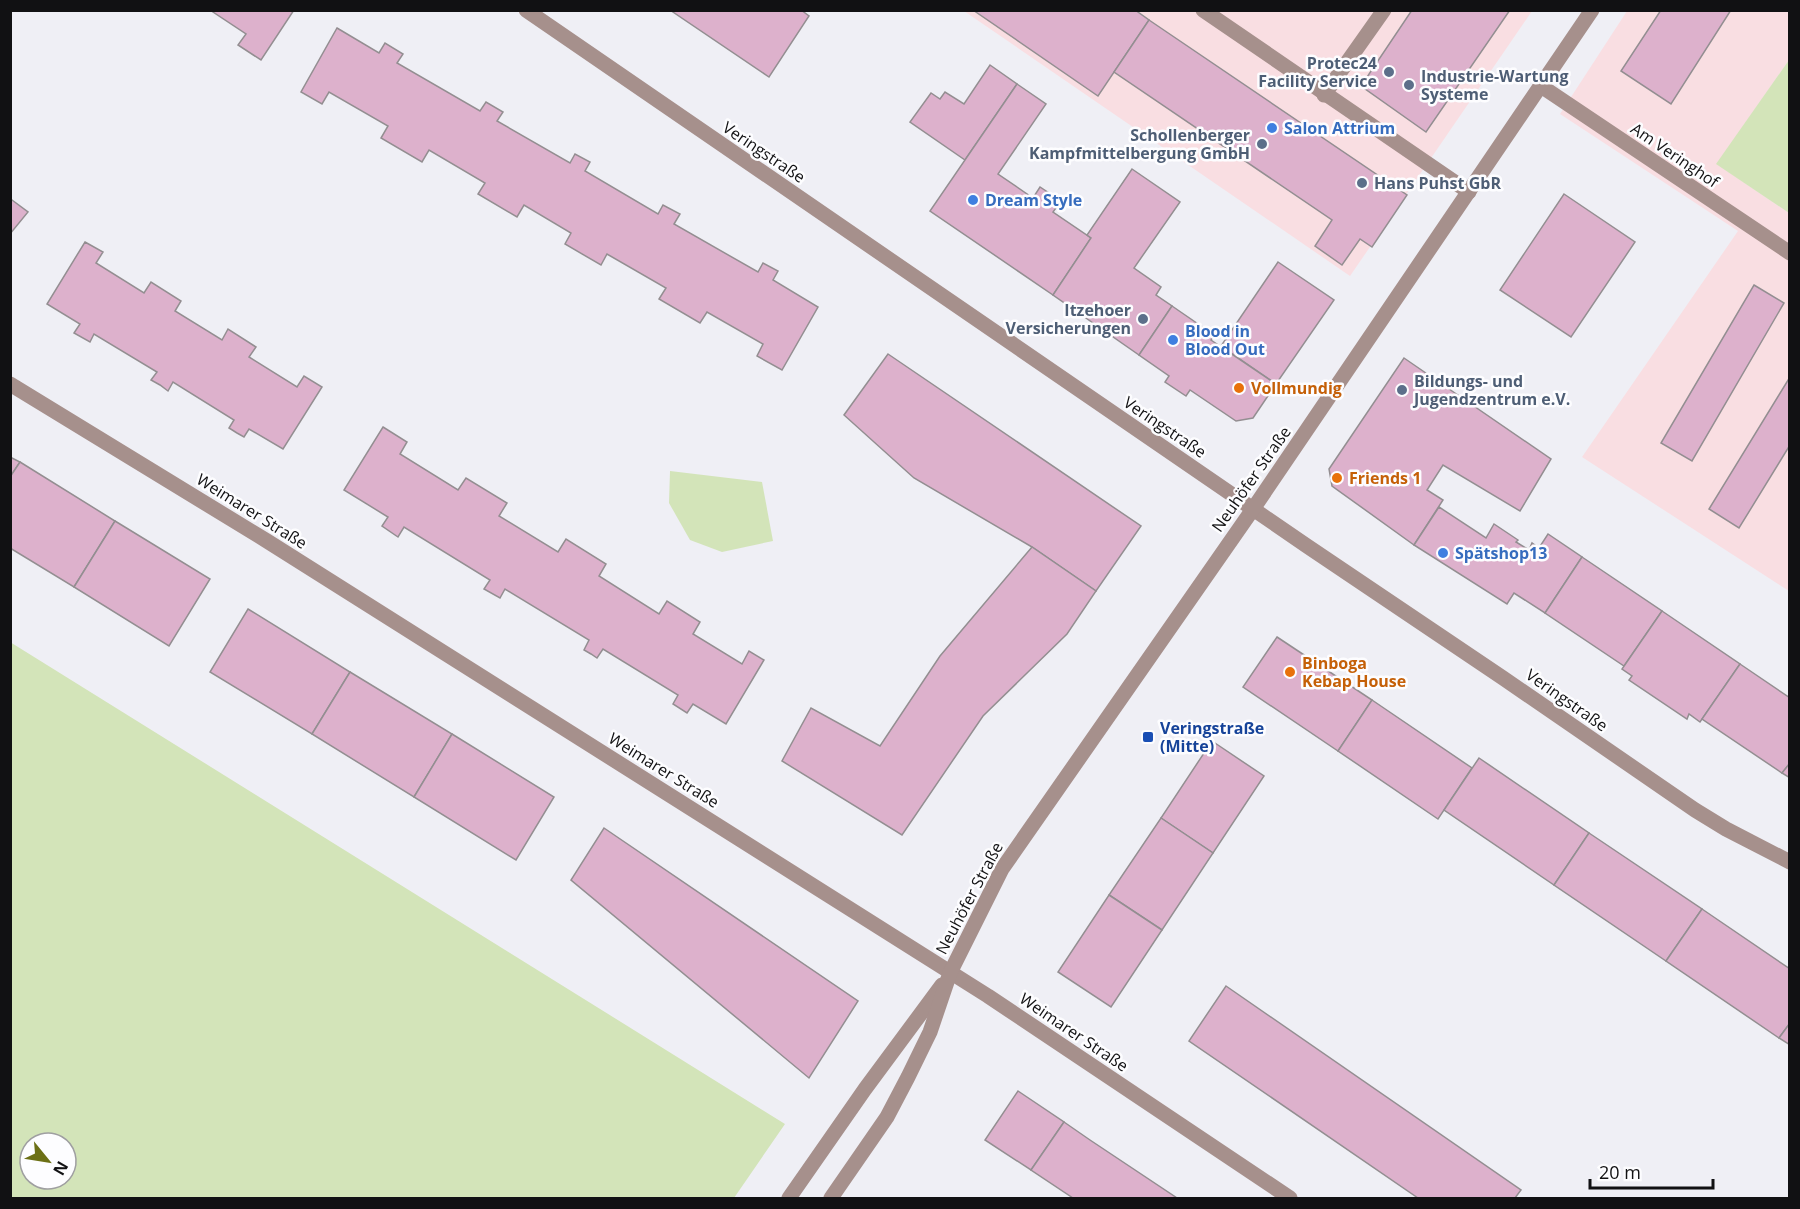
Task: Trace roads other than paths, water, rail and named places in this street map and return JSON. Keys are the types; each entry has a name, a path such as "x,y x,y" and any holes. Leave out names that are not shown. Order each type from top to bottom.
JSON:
{"street":[{"name":"Veringstraße","path":"526,10 1695,810 1790,862"},
{"path":"1203,10 1324,95 1469,192"},
{"path":"1324,95 1384,10"},
{"name":"Neuhöfer Straße","path":"831,1198 887,1117 908,1077 930,1032 950,973 1002,869 1253,509 1592,10"},
{"name":"Am Veringhof","path":"1541,86 1790,253"},
{"name":"Weimarer Straße","path":"10,384 277,547 950,973 1290,1198"},
{"name":"Neuhöfer Straße","path":"789,1198 950,973"}],"place":[{"name":"Protec24 Facility Service","path":"1389,72"},
{"name":"Industrie-Wartung Systeme","path":"1409,85"},
{"name":"Salon Attrium","path":"1272,128"},
{"name":"Schollenberger Kampfmittelbergung GmbH","path":"1262,144"},
{"name":"Hans Puhst GbR","path":"1362,183"},
{"name":"Dream Style","path":"973,200"},
{"name":"Itzehoer Versicherungen","path":"1143,319"},
{"name":"Blood in Blood Out","path":"1173,340"},
{"name":"Vollmundig","path":"1239,388"},
{"name":"Bildungs- und Jugendzentrum e.V.","path":"1402,390"},
{"name":"Friends 1","path":"1337,478"},
{"name":"Spätshop13","path":"1443,553"},
{"name":"Binboga Kebap House","path":"1290,672"},
{"name":"Veringstraße (Mitte)","path":"1148,737"}]}
